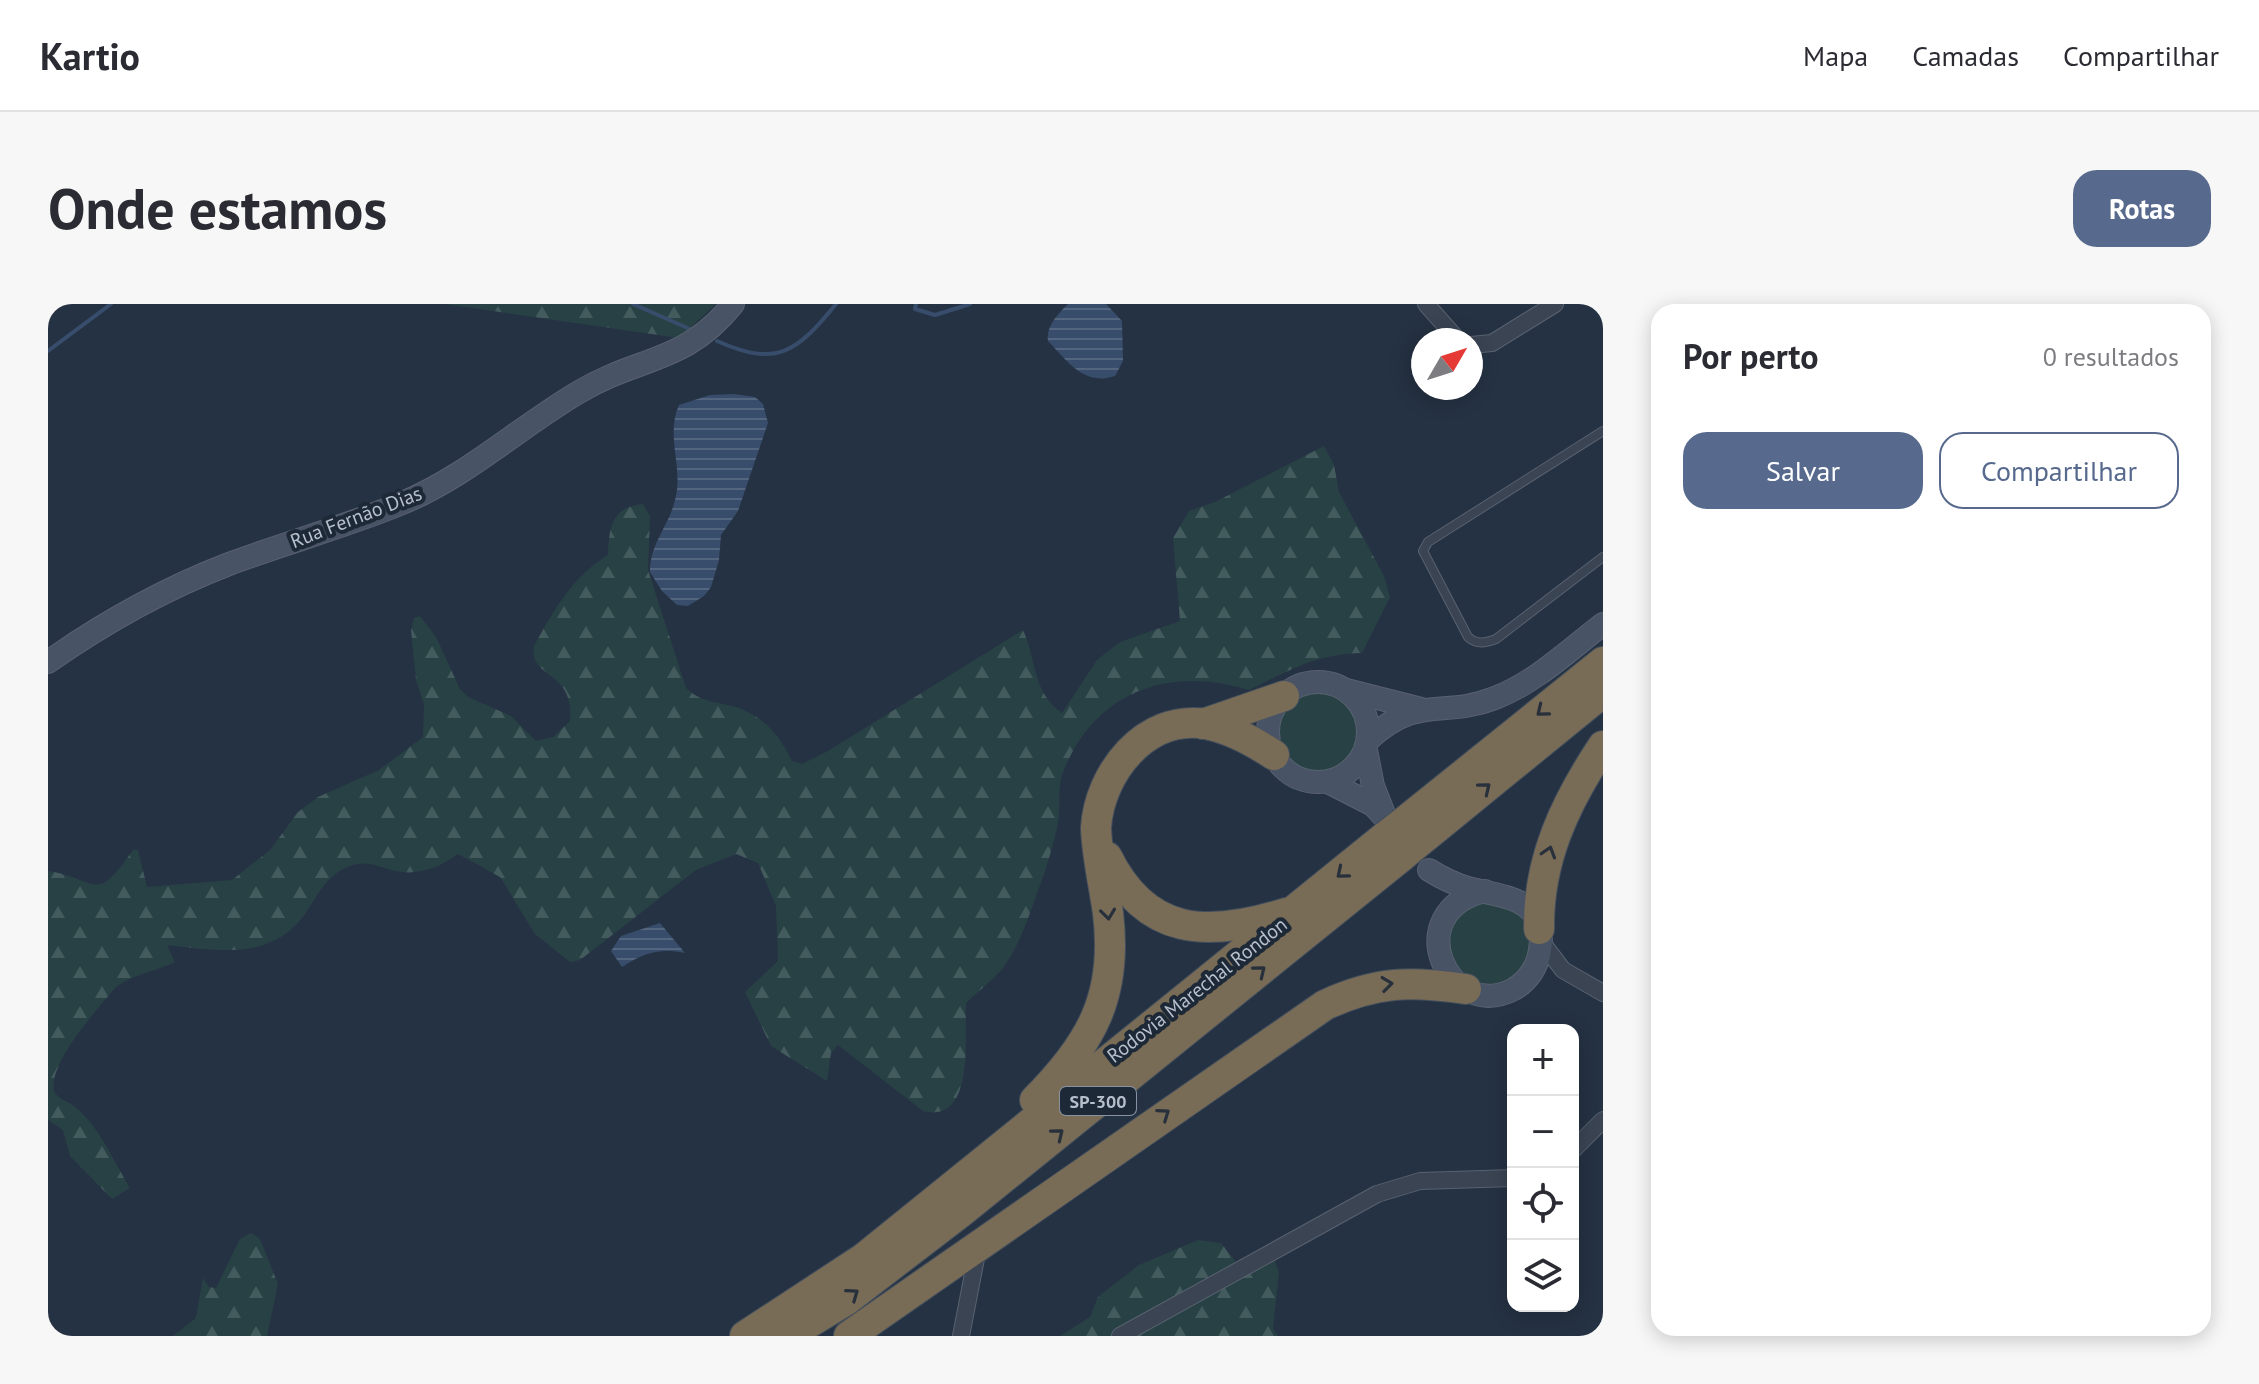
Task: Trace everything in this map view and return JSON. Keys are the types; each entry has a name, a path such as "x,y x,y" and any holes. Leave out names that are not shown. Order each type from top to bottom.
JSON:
{"highway":[{"name":"Rodovia Marechal Rondon","path":"787,1336 845,1301 961,1212 1603,662"},
{"name":"Rodovia Marechal Rondon","path":"745,1336 864,1258 1299,909 1401,832 1603,692"},
{"path":"930,1204 1058,1077 1101,1011 1111,971 1111,939 1097,836 1102,792 1119,762 1150,735 1170,727 1203,724 1284,696"},
{"path":"1203,724 1239,735 1274,755"},
{"path":"1540,935 1544,869 1551,844 1581,779 1603,746"},
{"path":"1097,836 1120,884 1148,912 1165,920 1220,926 1247,924 1299,909"},
{"path":"849,1336 1325,1005 1380,984 1429,983 1466,989"}],"main road":[{"name":"Rua Fernão Dias","path":"48,662 88,634 159,594 228,565 402,504 474,466 579,391 697,341 733,304"},
{"path":"1328,782 1351,771 1367,745 1393,719 1422,709 1465,706 1506,693 1541,672 1603,624"},
{"path":"1401,832 1360,797 1328,782 1302,780 1291,775 1274,755 1269,724 1284,696 1313,682 1422,709"},
{"path":"1345,690 1364,711 1373,786 1429,870 1439,897 1439,955 1454,980 1466,989 1490,995 1515,988 1533,971 1540,935 1524,905 1513,897 1456,884 1429,870"},
{"path":"1441,925 1458,902 1485,891"}],"street":[{"path":"1426,304 1451,328"},
{"path":"1483,343 1492,343 1555,304"},
{"path":"1540,935 1563,970 1603,993"},
{"path":"1533,971 1563,970"},
{"path":"1579,1144 1603,1120"},
{"path":"1120,1336 1377,1194 1420,1181 1507,1178"},
{"path":"961,1336 966,1297 979,1246"},
{"path":"937,1276 952,1280 966,1297"}],"lane":[{"path":"1603,431 1428,542 1423,551 1468,637 1474,642 1485,643 1603,557"}],"green space":[{"path":"445,304 716,304 679,338"},
{"path":"1324,446 1334,465 1339,492 1384,576 1390,597 1362,653 1317,660 1249,690 1219,683 1190,681 1163,684 1137,692 1114,705 1093,723 1076,746 1062,775 1054,842 1026,924 1001,970 966,1003 964,1074 952,1104 940,1111 923,1111 838,1045 831,1053 827,1081 771,1046 745,992 778,961 776,906 758,863 736,854 696,870 580,960 570,962 535,934 500,877 458,854 421,871 395,871 366,864 348,867 329,880 294,927 279,938 244,949 167,945 175,962 116,987 66,1051 54,1079 54,1091 91,1123 130,1188 112,1199 70,1156 63,1130 48,1120 48,871 87,883 102,883 110,878 133,850 138,850 147,887 232,880 270,850 298,812 318,797 379,770 423,737 424,705 416,680 411,630 414,618 420,616 436,637 460,689 468,697 511,716 536,741 553,737 570,721 570,704 559,683 538,665 534,646 574,584 608,555 609,536 618,514 624,509 643,504 650,516 648,570 686,688 705,700 739,708 757,717 777,736 792,761 802,764 1023,630 1040,686 1052,705 1062,713 1097,660 1120,642 1180,621 1173,538 1189,511 1215,502"},
{"path":"1319,689 1343,696 1355,708 1362,732 1355,756 1343,768 1319,775 1295,768 1283,756 1276,732 1283,708 1295,696"},
{"path":"1481,902 1497,902 1512,909 1523,920 1530,943 1527,959 1518,972 1497,984 1481,984 1466,977 1455,966 1448,951 1448,935 1455,920 1466,909"},
{"path":"251,1233 260,1239 278,1284 267,1336 173,1336 196,1318 203,1278 209,1287 216,1288 240,1239"},
{"path":"1198,1240 1221,1243 1236,1262 1263,1256 1275,1261 1279,1272 1273,1329 1278,1336 1060,1336 1090,1317 1098,1297 1139,1265"}],"water":[{"path":"1068,304 1106,304 1122,321 1123,361 1115,376 1094,378 1085,375 1048,341 1051,325"},
{"path":"710,395 755,397 763,404 768,423 738,511 721,535 719,560 711,587 704,596 688,606 677,605 662,591 650,572 653,552 672,509 677,488 675,417 679,405"},
{"path":"660,923 685,953 652,953 622,967 611,951 621,936"}],"waterway":[{"path":"48,351 111,304"},
{"path":"633,304 692,330"},
{"path":"717,341 755,353 784,351 809,334 836,304"},
{"path":"916,304 915,309 935,315 970,304"}]}
